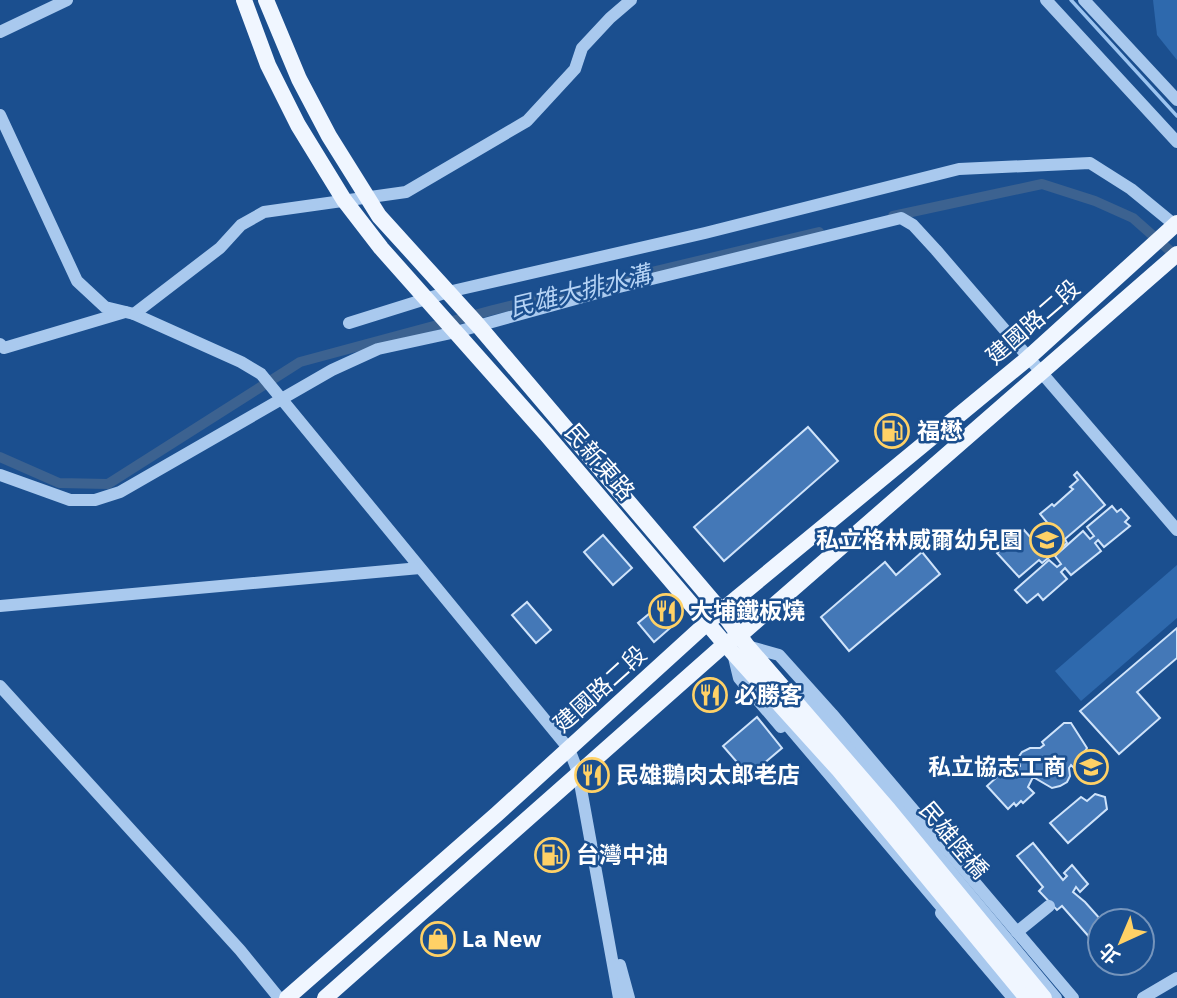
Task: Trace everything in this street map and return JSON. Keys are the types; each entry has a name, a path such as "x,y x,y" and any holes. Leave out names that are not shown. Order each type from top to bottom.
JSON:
{"main road":[{"path":"244,0 268,65 298,125 344,200 381,248 426,299"},
{"path":"266,0 299,79 366,198 448,292"},
{"name":"建國路二段","path":"287,998 569,749 708,622 1027,359 1175,225"},
{"name":"建國路二段","path":"325,998 578,772 736,645 1177,254"},
{"name":"民新東路","path":"448,292 722,612 736,645"},
{"name":"民新東路","path":"426,299 708,622 736,645"},
{"path":"736,645 805,721"},
{"name":"民雄陸橋","path":"805,721 838,770 1027,998"},
{"name":"民雄陸橋","path":"805,721 1044,998"}],"street":[{"path":"0,32 67,0"},
{"path":"0,344 4,348 130,313 220,248 242,225 264,212 406,192 527,121 575,69 582,48 631,0"},
{"path":"1046,0 1177,142"},
{"path":"1084,0 1177,100"},
{"path":"0,115 76,281 105,307 130,313 241,362 261,374 569,749 578,772 619,998"},
{"path":"349,323 448,292 705,233 959,169 1090,163 1131,189 1175,225"},
{"path":"0,475 70,500 94,500 120,492 331,370 378,349 456,332 477,324 619,287 901,218 913,225 1177,530"},
{"path":"0,606 420,568"},
{"path":"1013,998 739,678 736,645 779,655 1073,998"},
{"path":"0,686 240,950 279,998"},
{"path":"805,721 1020,998"},
{"name":"民雄陸橋","path":"805,721 1056,998"},
{"path":"601,898 611,998"},
{"path":"601,898 629,998"},
{"path":"1017,932 1049,906"},
{"path":"1143,998 1177,978"}],"shaded area":[{"path":"1153,0 1177,0 1177,60 1157,35"},
{"path":"1177,565 1177,618 1081,701 1055,671"}],"building":[{"path":"808,427 838,461 724,561 694,527"},
{"path":"1077,472 1105,505 1065,539 1067,543 1042,563 1039,560 1019,577 997,553 1024,530 1039,547 1055,532 1040,514 1073,489 1070,487 1078,480 1074,475"},
{"path":"1112,506 1117,512 1121,509 1129,518 1125,522 1130,526 1104,547 1098,540 1095,543 1101,551 1071,575 1065,568 1061,572 1067,579 1043,600 1038,594 1027,603 1015,590 1049,560 1057,567 1061,564 1055,556 1083,531 1090,539 1094,536 1087,527"},
{"path":"603,535 632,568 613,585 584,552"},
{"path":"922,552 940,574 849,651 821,617 885,562 896,575"},
{"path":"527,602 551,630 536,643 512,615"},
{"path":"661,604 677,622 654,642 638,623"},
{"path":"1177,628 1177,658 1137,692 1160,718 1119,754 1080,711"},
{"path":"757,717 782,748 749,776 723,746"},
{"path":"1064,723 1071,723 1087,748 1081,761 1074,768 1071,765 1067,782 1060,786 1052,788 1033,777 1028,787 1034,793 1023,803 1021,801 1016,806 1014,803 1008,809 987,786 1009,766 1013,765 1017,769 1020,766 1018,758 1022,752 1030,748 1040,748 1044,745 1042,742"},
{"path":"1095,794 1105,797 1107,809 1068,843 1050,823 1081,797 1087,801"},
{"path":"1033,843 1063,880 1067,876 1064,873 1072,865 1088,884 1080,892 1076,887 1073,892 1089,907 1086,907 1086,933 1062,906 1057,910 1039,891 1043,887 1017,856"}],"waterway":[{"path":"1071,0 1177,116"},
{"name":"民雄大排水溝","path":"893,216 1042,184 1095,201 1133,218 1177,257"},
{"name":"民雄大排水溝","path":"0,457 59,483 108,484 300,362 493,310 819,232"}],"place":[{"name":"福懋","path":"892,431"},
{"name":"私立格林威爾幼兒園","path":"1047,540"},
{"name":"大埔鐵板燒","path":"666,611"},
{"name":"必勝客","path":"710,695"},
{"name":"私立協志工商","path":"1091,767"},
{"name":"民雄鵝肉太郎老店","path":"592,775"},
{"name":"台灣中油","path":"552,855"},
{"name":"La New","path":"438,939"}]}
